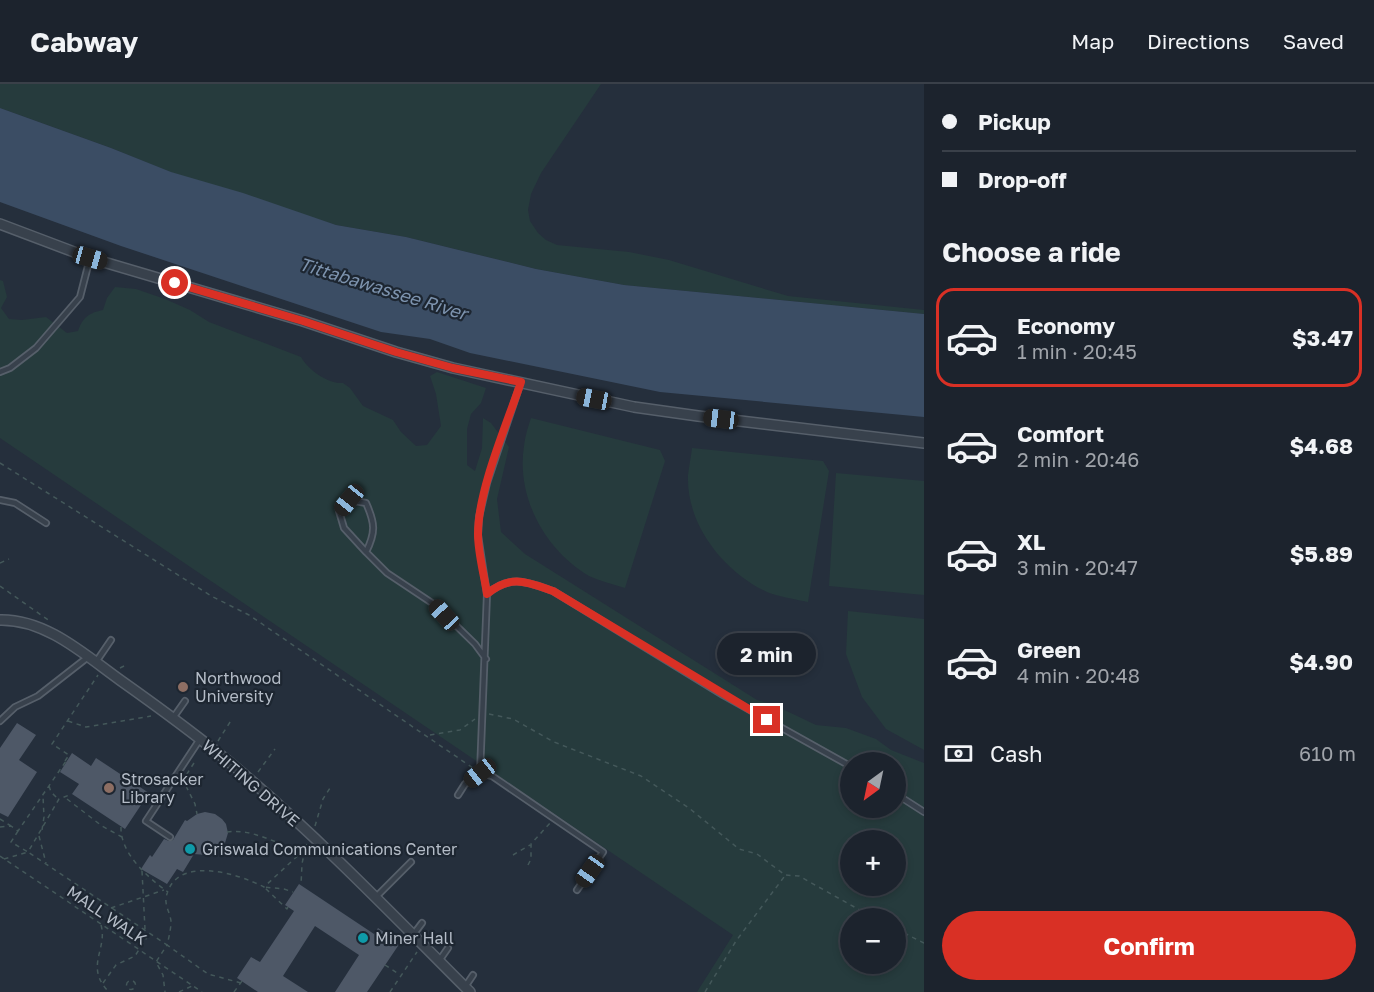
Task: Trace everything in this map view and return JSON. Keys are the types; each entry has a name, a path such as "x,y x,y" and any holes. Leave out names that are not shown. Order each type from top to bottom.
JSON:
{"street":[{"path":"0,224 90,258 453,368 645,409 924,443"},
{"name":"WHITING DRIVE","path":"0,620 32,625 56,636 108,671 209,746 310,835 468,989"}],"lane":[{"path":"0,372 10,368 36,348 80,297 90,258"},
{"path":"458,795 465,784 480,773 487,594 478,535 479,517 487,483 521,382"},
{"path":"0,500 15,503 46,523"},
{"path":"366,552 373,537 374,520 366,503 349,500 339,511 344,528 366,552 387,573 435,605 475,644 486,659"},
{"path":"487,594 498,585 514,581 531,583 553,591 723,695 840,760"},
{"path":"0,721 15,707 38,696 92,660 111,640"},
{"path":"173,718 185,701"},
{"path":"170,837 146,821 200,739"},
{"path":"480,773 492,776 603,852 577,890"},
{"path":"906,800 924,812"},
{"path":"375,898 411,862"},
{"path":"413,935 422,923"},
{"path":"439,961 448,948"},
{"path":"468,989 473,975"}],"path":[{"path":"0,463 213,597 249,615 480,773"},
{"path":"0,562 9,559"},
{"path":"0,586 53,623"},
{"path":"126,665 98,675 52,744 69,755 11,842 208,974 241,982 234,992"},
{"path":"429,736 460,730 484,712 513,719 554,742 641,776 689,808 739,849 757,854 785,875 799,876 856,908"},
{"path":"68,721 86,727 156,715"},
{"path":"209,746 216,743 232,719"},
{"path":"252,782 274,748"},
{"path":"196,757 194,765 183,780 195,804 197,814"},
{"path":"49,785 51,792 59,799"},
{"path":"301,885 305,849 319,818 323,799 330,788"},
{"path":"42,831 43,794"},
{"path":"59,799 72,794"},
{"path":"65,798 102,826 123,837"},
{"path":"4,859 27,852 42,831 59,799"},
{"path":"513,855 531,844 554,818"},
{"path":"0,819 18,831"},
{"path":"0,827 11,826"},
{"path":"121,827 128,850 142,871 169,893"},
{"path":"227,832 238,830 259,834 293,848 305,849"},
{"path":"39,835 46,864"},
{"path":"528,865 531,859 531,844"},
{"path":"264,887 305,849"},
{"name":"MALL WALK","path":"0,856 202,992"},
{"path":"142,871 145,930"},
{"path":"165,992 163,975 156,962 167,945 171,919 166,898 178,877 195,871 249,879 264,887 287,909 288,907"},
{"path":"705,992 736,941 785,875"},
{"path":"264,887 293,892"},
{"path":"111,908 165,890"},
{"path":"101,924 103,934 97,963 98,973 109,992"},
{"path":"103,983 116,965 135,956 150,933"},
{"path":"906,934 924,943"},
{"path":"390,992 418,951"},
{"path":"385,965 401,975"},
{"path":"179,992 193,986"},
{"path":"124,992 128,988"}],"green space":[{"path":"0,84 601,84 541,173 531,194 528,210 530,221 546,240 557,245 629,252 669,260 788,296 924,310 924,314 624,285 536,269 406,237 336,225 170,172 0,108"},
{"path":"0,280 3,281 7,297 1,308 9,319 46,317 67,333 78,331 87,316 103,310 107,298 115,287 136,289 165,299 190,310 209,322 301,357 308,367 319,375 337,383 343,383 350,388 363,406 393,420 401,432 416,446 427,445 441,426 436,394 430,376 437,372 486,388 481,403 471,414 467,429 467,465 475,471 482,448 483,418 491,423 509,447 497,499 501,532 525,554 757,700 774,705 816,725 846,728 876,739 896,752 840,752 840,818 906,818 906,756 924,763 924,992 697,992 733,935 0,438"},
{"path":"531,418 660,450 665,461 625,588 589,576 573,565 547,537 537,520 529,503 523,465 525,439"},
{"path":"692,448 823,461 829,471 808,602 772,594 751,583 736,572 711,545 693,512 689,494 688,475"},
{"path":"836,473 924,481 924,595 829,586"},
{"path":"848,611 924,619 924,750 886,729 862,697 846,654"}],"water":[{"name":"Tittabawassee River","path":"0,108 171,172 243,193 336,225 406,237 536,269 624,285 924,314 924,417 660,392 470,353 430,339 381,332 121,246 0,202"}],"building":[{"path":"17,723 36,735 19,760 37,772 8,817 0,813 0,748"},
{"name":"Strosacker Library","path":"72,753 91,766 96,758 149,793 125,829 72,794 79,784 60,772"},
{"name":"Griswald Communications Center","path":"205,812 215,814 226,824 228,833 221,849 206,855 194,854 183,872 177,869 167,884 141,869 164,839 173,840 185,820"},
{"name":"Miner Hall","path":"299,884 374,934 378,928 400,943 367,992 335,992 359,955 315,926 283,976 308,992 258,992 237,978 251,957 260,962 294,911 285,905"}],"place":[{"name":"Northwood University","path":"183,687"},
{"name":"Strosacker Library","path":"109,788"},
{"name":"Griswald Communications Center","path":"190,849"},
{"name":"Miner Hall","path":"363,938"}],"route":[{"path":"175,283 303,321 396,352 453,368 521,382 487,483 479,517 478,535 487,594 498,585 514,581 531,583 553,591 767,720"}]}
